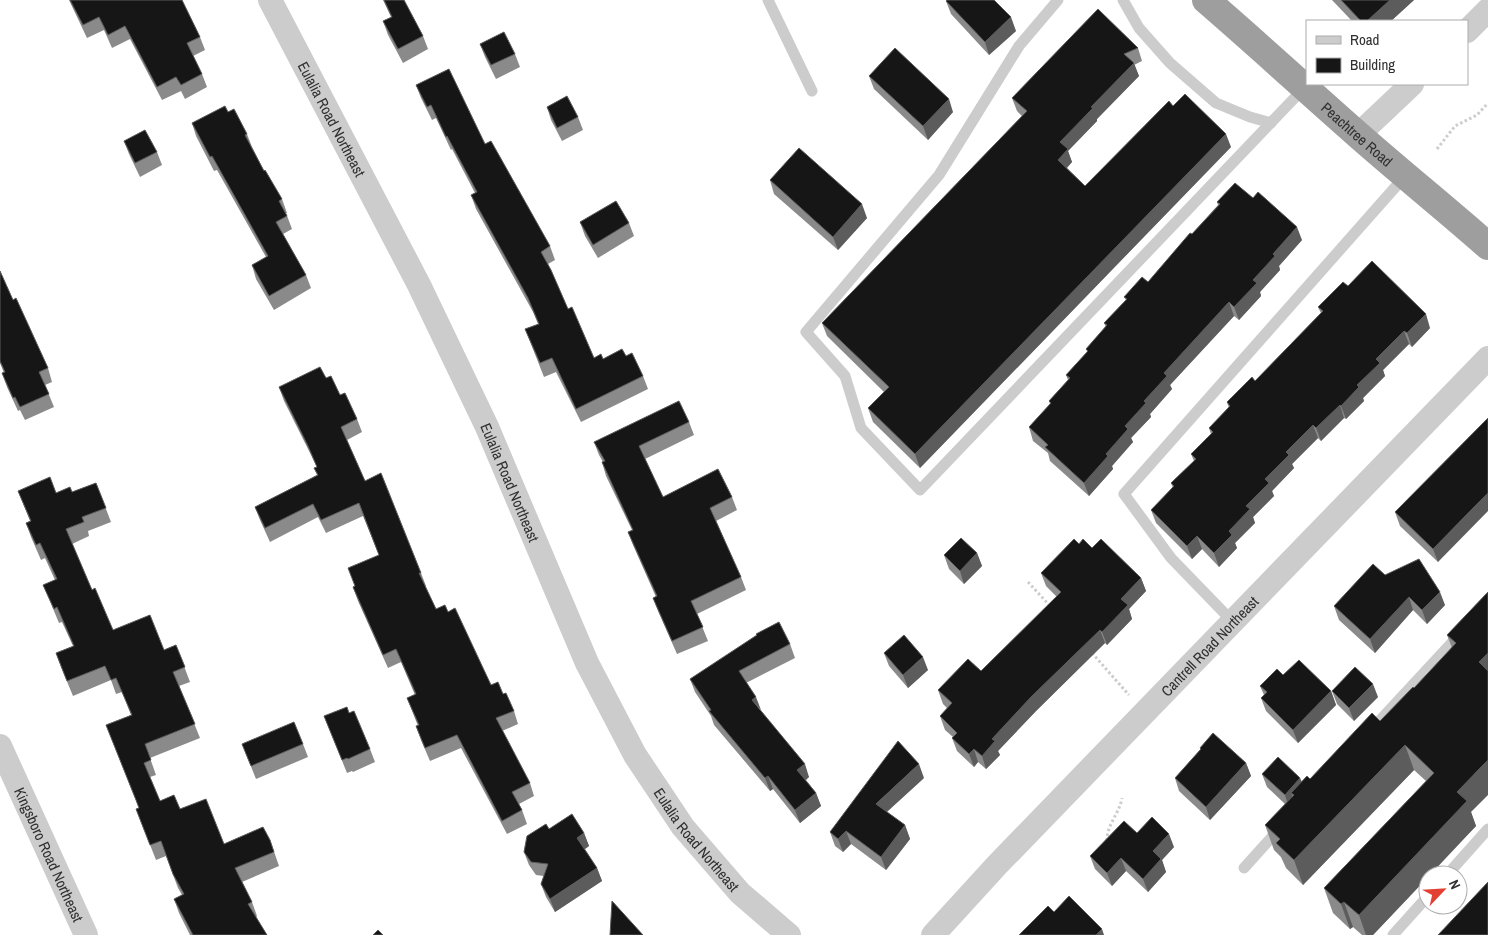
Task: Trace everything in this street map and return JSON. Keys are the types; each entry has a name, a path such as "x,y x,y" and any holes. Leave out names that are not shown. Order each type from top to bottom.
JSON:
{"highway":[{"name":"Peachtree Road","path":"1206,0 1358,135 1488,246"}],"street":[{"name":"Eulalia Road Northeast","path":"270,0 423,294 487,427 588,663 634,755 689,834 740,892 789,935"},
{"path":"1468,29 1488,10"},
{"path":"1358,135 1411,85"},
{"name":"Cantrell Road Northeast","path":"933,935 997,865 1488,358"},
{"name":"Kingsboro Road Northeast","path":"0,746 86,935"}],"lane":[{"path":"1058,0 1019,46 939,175 806,332 845,376 861,428 920,490 1305,87"},
{"path":"1123,0 1140,28 1170,63 1216,103 1271,123"},
{"path":"773,2 812,91"},
{"path":"1233,622 1171,558 1124,494 1406,175"},
{"path":"1363,739 1468,626"},
{"path":"1244,868 1290,818"},
{"path":"1455,865 1488,829"},
{"path":"1393,935 1418,907"}],"path":[{"path":"1437,148 1455,126 1478,115 1488,103"},
{"path":"1028,582 1054,611"},
{"path":"1087,648 1133,699"},
{"path":"1107,844 1108,828 1120,808 1122,798"}],"building":[{"path":"70,0 182,0 200,37 187,43 202,74 181,85 176,77 157,87 125,26 108,35 99,17 83,25"},
{"path":"384,0 404,0 423,36 398,49 383,21 392,17"},
{"path":"947,0 994,0 1011,17 985,42"},
{"path":"1341,0 1390,0 1368,20 1360,20"},
{"path":"1098,9 1138,48 1124,54 1134,63 1060,142 1068,149 1058,160 1085,186 1169,101 1173,106 1185,94 1226,134 915,454 868,408 889,387 822,323 1027,111 1012,98"},
{"path":"504,32 515,54 491,65 480,44"},
{"path":"895,48 949,99 923,126 869,76"},
{"path":"449,69 485,144 491,141 550,246 541,252 568,309 572,307 594,358 601,354 603,359 622,349 626,356 632,353 643,376 576,409 552,358 540,363 525,329 539,324 528,298 471,195 477,192 446,137 431,105 427,107 416,85"},
{"path":"567,96 578,117 557,128 547,107"},
{"path":"225,106 228,112 234,109 264,171 282,199 279,201 287,216 276,222 306,275 269,296 252,265 268,256 192,123"},
{"path":"145,130 157,152 135,163 124,141"},
{"path":"799,148 862,204 833,237 770,180"},
{"path":"1235,183 1253,198 1258,192 1297,227 1273,254 1275,256 1253,280 1257,283 1234,307 1229,302 1164,373 1167,376 1144,401 1146,403 1125,426 1128,429 1106,454 1108,456 1084,483 1045,447 1048,445 1029,427 1070,378 1066,375 1088,351 1086,349 1107,325 1104,323 1127,299 1124,297 1142,277 1148,282 1190,233 1192,234 1220,204 1217,202"},
{"path":"616,201 629,223 593,245 580,222"},
{"path":"1372,261 1426,314 1407,333 1404,331 1376,359 1380,363 1357,385 1359,387 1341,406 1316,428 1313,425 1286,452 1289,455 1265,479 1269,483 1246,506 1250,509 1229,531 1232,535 1214,553 1197,536 1187,546 1151,510 1174,486 1171,483 1196,459 1191,454 1213,432 1209,428 1230,406 1227,402 1252,377 1255,381 1323,311 1318,307 1343,282 1348,286"},
{"path":"0,271 13,300 16,298 48,368 39,372 49,394 20,407 15,397 13,398 2,373 5,372 0,361"},
{"path":"320,367 326,378 331,376 340,395 345,393 357,419 341,427 365,481 381,473 421,573 419,573 436,609 445,605 448,612 455,608 491,685 498,682 503,694 506,693 514,711 496,718 530,783 512,792 522,810 502,821 457,735 425,748 416,726 419,725 407,698 416,694 396,649 383,655 353,587 355,586 348,568 379,555 359,503 321,520 313,504 265,528 255,507 318,475 314,468 317,467 308,446 279,387"},
{"path":"679,401 689,422 639,446 663,497 718,469 732,497 710,508 741,577 691,601 703,627 672,641 653,598 657,596 628,532 633,530 602,462 605,461 594,442"},
{"path":"1488,418 1488,493 1433,549 1395,512"},
{"path":"50,477 56,493 70,487 72,492 96,483 106,508 82,517 84,522 66,529 92,590 95,588 113,630 150,615 164,650 176,645 185,667 173,672 195,724 145,744 151,760 144,763 160,801 174,795 180,809 206,799 224,844 263,827 270,840 274,852 235,868 252,902 248,904 267,935 193,935 174,899 184,894 173,874 161,841 150,845 136,809 139,808 106,725 132,715 116,678 111,680 105,666 67,681 56,653 74,646 57,607 54,609 43,585 57,579 40,543 36,545 26,523 31,521 18,491"},
{"path":"961,538 977,553 960,571 944,555"},
{"path":"1074,539 1079,544 1083,539 1092,548 1101,539 1141,578 1121,599 1128,605 1102,632 1100,630 1031,697 992,739 995,741 982,756 974,749 969,754 952,738 957,733 940,716 952,703 938,690 968,659 981,671 1061,592 1041,573"},
{"path":"1419,559 1440,592 1422,610 1409,597 1370,639 1334,606 1373,564 1385,575"},
{"path":"1488,592 1488,653 1479,662 1488,671 1488,760 1457,792 1467,801 1359,915 1344,902 1341,904 1324,888 1434,773 1405,745 1294,860 1276,843 1280,839 1265,825 1294,795 1291,793 1307,776 1310,779 1372,713 1380,721 1414,688 1456,643 1447,635"},
{"path":"779,622 790,644 739,671 756,697 752,700 805,764 797,770 816,793 795,810 768,776 765,778 709,711 711,710 690,679 756,634"},
{"path":"904,635 923,657 903,675 884,653"},
{"path":"1299,660 1331,691 1293,730 1261,698 1267,692 1260,686 1277,669 1283,675"},
{"path":"1355,667 1373,684 1349,708 1332,691"},
{"path":"347,707 349,713 354,711 370,749 342,760 324,716"},
{"path":"294,722 303,744 251,766 242,744"},
{"path":"1213,733 1246,763 1206,807 1175,778"},
{"path":"898,741 919,764 876,804 905,825 881,857 846,831 838,839 830,832"},
{"path":"1278,757 1300,778 1285,795 1262,774"},
{"path":"572,814 584,833 577,838 597,868 550,899 541,884 548,864 531,862 524,852 527,836 546,824 549,829"},
{"path":"1152,817 1169,834 1153,851 1161,859 1143,879 1121,858 1107,873 1090,856 1124,821 1137,833"},
{"path":"1488,882 1488,935 1438,935 1457,915 1468,915 1468,903"},
{"path":"1069,896 1102,929 1096,935 1019,935 1048,906 1054,912"},
{"path":"612,901 643,935 610,935"},
{"path":"378,930 383,935 373,935"}]}
